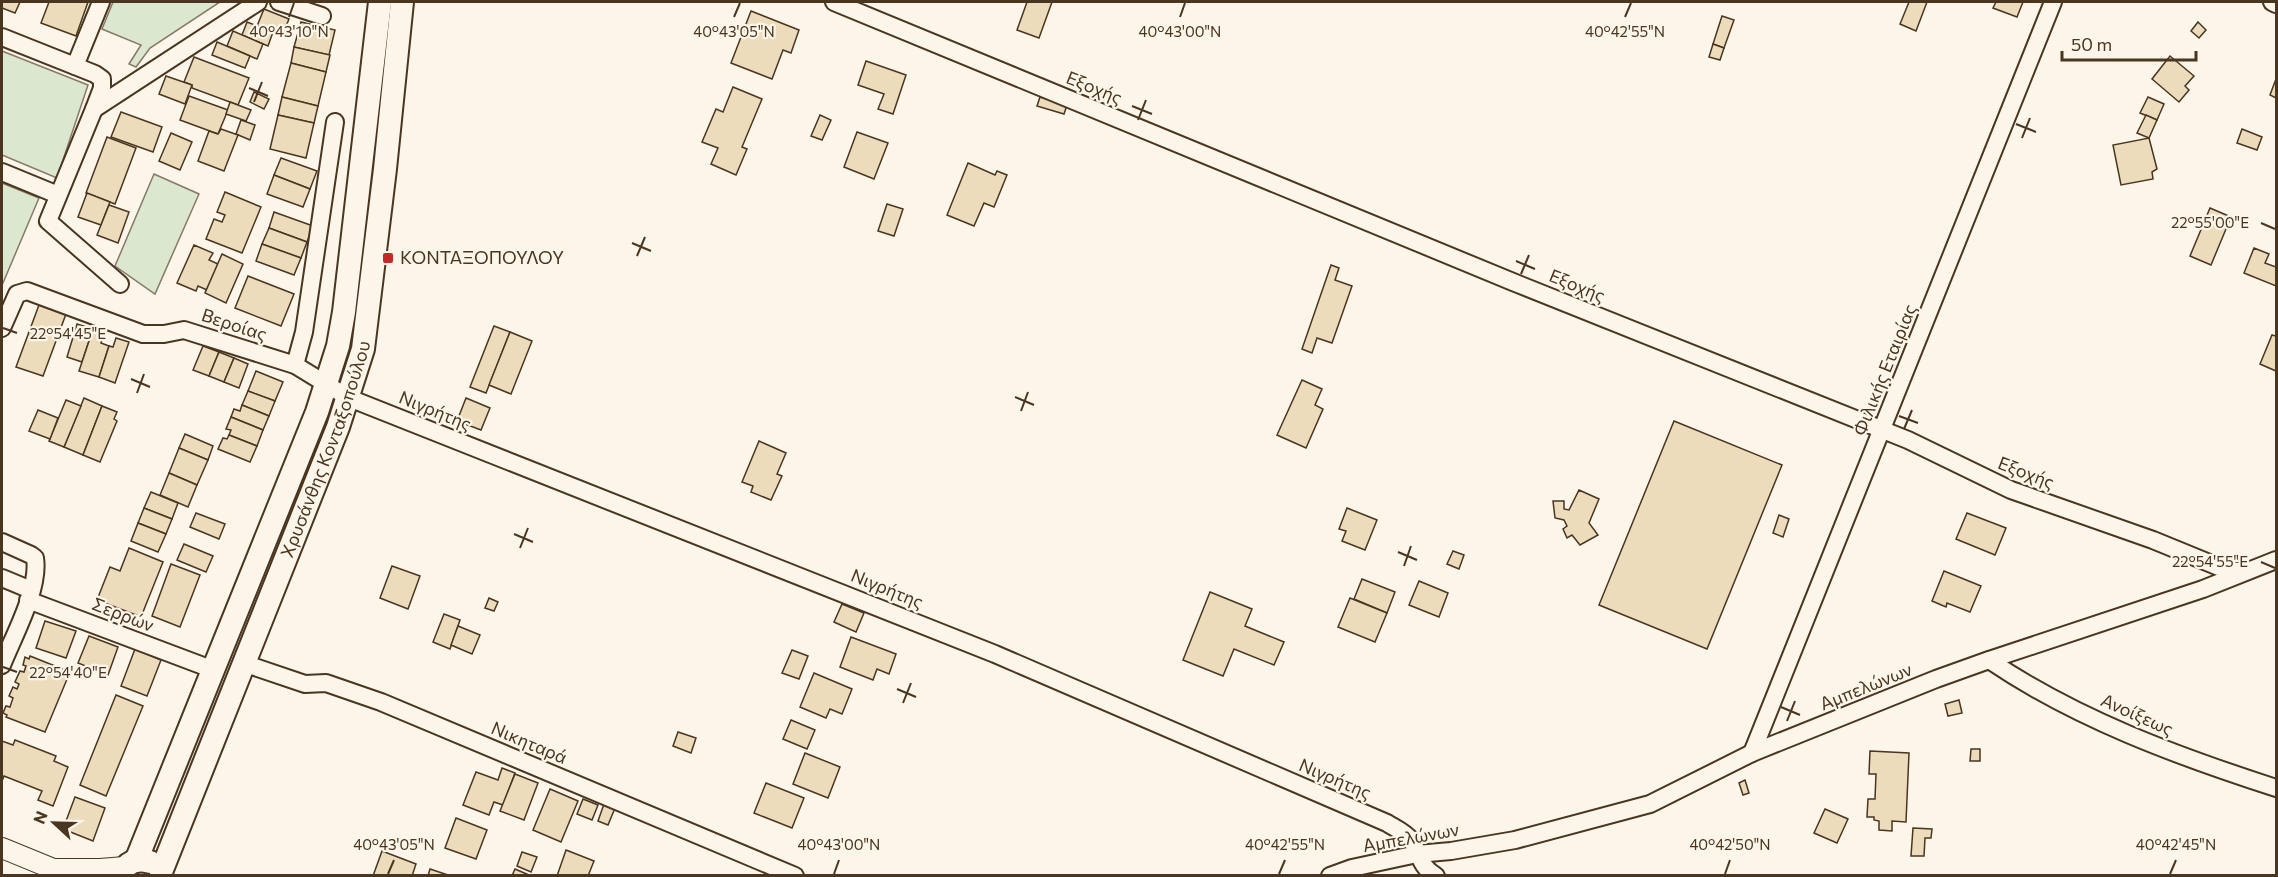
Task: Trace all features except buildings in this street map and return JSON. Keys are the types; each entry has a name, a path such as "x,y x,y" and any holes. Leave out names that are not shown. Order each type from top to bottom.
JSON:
{"main road":[{"name":"Χρυσάνθης Κονταξοπούλου","path":"127,868 214,670 327,385 339,346 380,2"},
{"name":"Χρυσάνθης Κονταξοπούλου","path":"162,874 349,398 363,349 402,2"},
{"path":"127,868 150,862 162,874"}],"street":[{"path":"75,66 101,2"},
{"path":"94,109 258,2"},
{"path":"279,2 322,16"},
{"name":"Εξοχής","path":"834,2 1513,282 1883,430 2011,490 2142,536 2219,567 2242,572"},
{"name":"Φιλικής Εταιρίας","path":"1752,753 2053,2"},
{"path":"2271,2 2277,3"},
{"path":"2,37 95,74 102,79 102,88 48,221 120,284"},
{"path":"295,365 304,332 335,122"},
{"path":"2,172 58,195"},
{"name":"Βεροίας","path":"2,323 14,299 21,292 39,294 143,333 164,334 184,330 295,365 327,385"},
{"name":"Νιγρήτης","path":"327,385 349,398 995,654 1387,823 1405,834 1412,842 1422,865 1436,876"},
{"path":"2,542 35,558 36,569 30,595 2,665"},
{"name":"Αμπελώνων","path":"1330,876 1352,868 1417,854 1451,851 1515,840 1640,807 1661,799 1752,753 1989,660 2192,593 2277,560"},
{"name":"Σερρών","path":"2,578 30,595 214,670"},
{"name":"Ανοίξεως","path":"1989,660 2023,683 2130,735 2203,764 2277,788"},
{"name":"Νικηταρά","path":"243,663 305,684 326,682 381,702 795,876"},
{"path":"2,848 60,872 127,868"}],"green space":[{"path":"113,2 220,2 150,48 136,67 129,64 141,45 102,29"},
{"path":"2,51 88,85 57,178 2,155"},
{"path":"154,174 199,194 155,294 115,266"},
{"path":"2,183 39,198 3,283 2,283"}],"place":[{"name":"ΚΟΝΤΑΞΟΠΟΥΛΟΥ","path":"388,258"}]}
